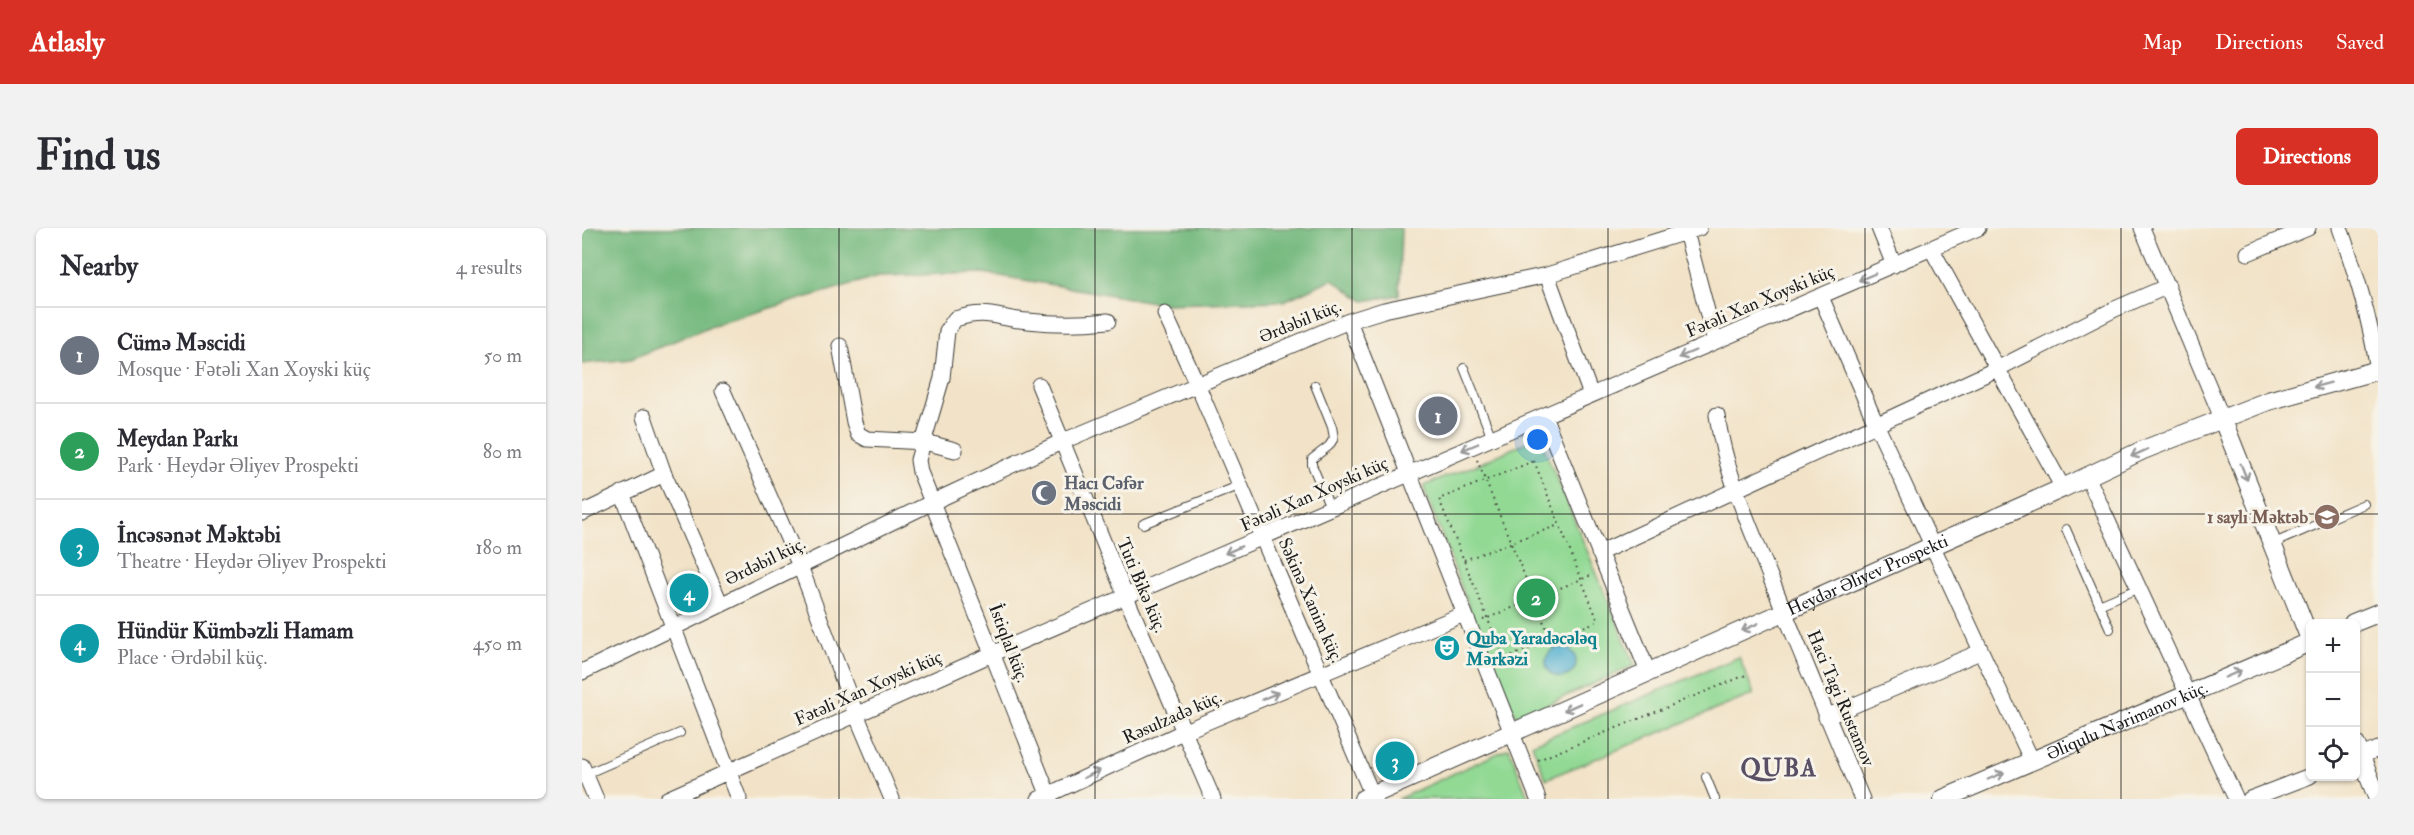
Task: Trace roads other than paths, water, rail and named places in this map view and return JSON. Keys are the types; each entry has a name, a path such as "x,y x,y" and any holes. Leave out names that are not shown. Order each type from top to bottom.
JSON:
{"street":[{"path":"1879,228 1894,265"},
{"name":"Fətəli Xan Xoyski küç","path":"667,799 992,654 1978,228"},
{"path":"2142,228 2222,418 2306,630"},
{"path":"2248,253 2308,228"},
{"path":"2340,228 2362,288 2378,370"},
{"path":"1692,230 1715,341"},
{"name":"Ərdəbil küç.","path":"582,672 1061,442 1349,321 1384,310 1547,275 1692,230"},
{"path":"1931,248 2063,488"},
{"path":"1547,275 1591,395"},
{"path":"1599,553 1999,368 2115,309 2168,286"},
{"path":"1821,297 1876,424 2032,761"},
{"path":"933,502 920,472 918,460 942,378 947,331 955,319 987,313 1025,321 1084,323 1108,321"},
{"name":"Səkinə Xanim küç.","path":"1165,314 1322,674 1370,798"},
{"path":"1349,321 1538,799"},
{"path":"840,346 858,434 867,439 925,442 955,450"},
{"name":"Heydər Əliyev Prospekti","path":"1370,798 2087,476 2222,418 2268,401 2378,370"},
{"name":"Tuti Bikə küç.","path":"1039,385 1126,597 1213,799"},
{"path":"723,391 800,566 856,714 892,799"},
{"name":"Haci Tagi Rustamov","path":"1717,415 1721,444 1736,490 1826,717 1862,799"},
{"path":"1544,416 1648,672"},
{"path":"644,417 664,474 721,605"},
{"path":"582,513 664,474"},
{"path":"2087,476 2236,799"},
{"path":"622,493 739,799"},
{"name":"İstiqlal küç.","path":"933,502 1045,798"},
{"path":"2360,621 2378,613"},
{"name":"Rəsulzadə küç.","path":"1045,798 1185,731 1322,674 1466,620"},
{"name":"Əliqulu Nərimanov küç.","path":"1943,799 2306,642"},
{"path":"1826,717 1980,652"},
{"path":"2360,752 2378,749"},
{"path":"2360,760 2378,799"},
{"path":"584,770 596,799"},
{"path":"2250,799 2306,778"}],"lane":[{"path":"1464,368 1491,438"},
{"path":"1315,385 1334,433 1332,442 1312,459 1312,465 1330,507"},
{"path":"1143,524 1241,485"},
{"path":"2272,544 2364,504"},
{"path":"2066,529 2110,629"},
{"path":"2099,605 2139,588"},
{"path":"584,770 680,733"},
{"path":"1706,777 1715,799"}],"water":[{"path":"1561,647 1571,652 1576,662 1571,672 1561,677 1551,672 1546,662 1551,652"}],"place":[{"name":"Cümə Məscidi","path":"1438,416"},
{"name":"Hacı Cəfər Məscidi","path":"1044,493"},
{"name":"1 saylı Məktəb","path":"2327,517"},
{"name":"Hündür Kümbəzli Hamam","path":"689,593"},
{"name":"Meydan Parkı","path":"1536,598"},
{"name":"Quba Yaradəcələq Mərkəzi","path":"1447,648"},
{"name":"İncəsənət Məktəbi","path":"1395,761"}],"district":[{"name":"QUBA","path":"1779,768"}]}
